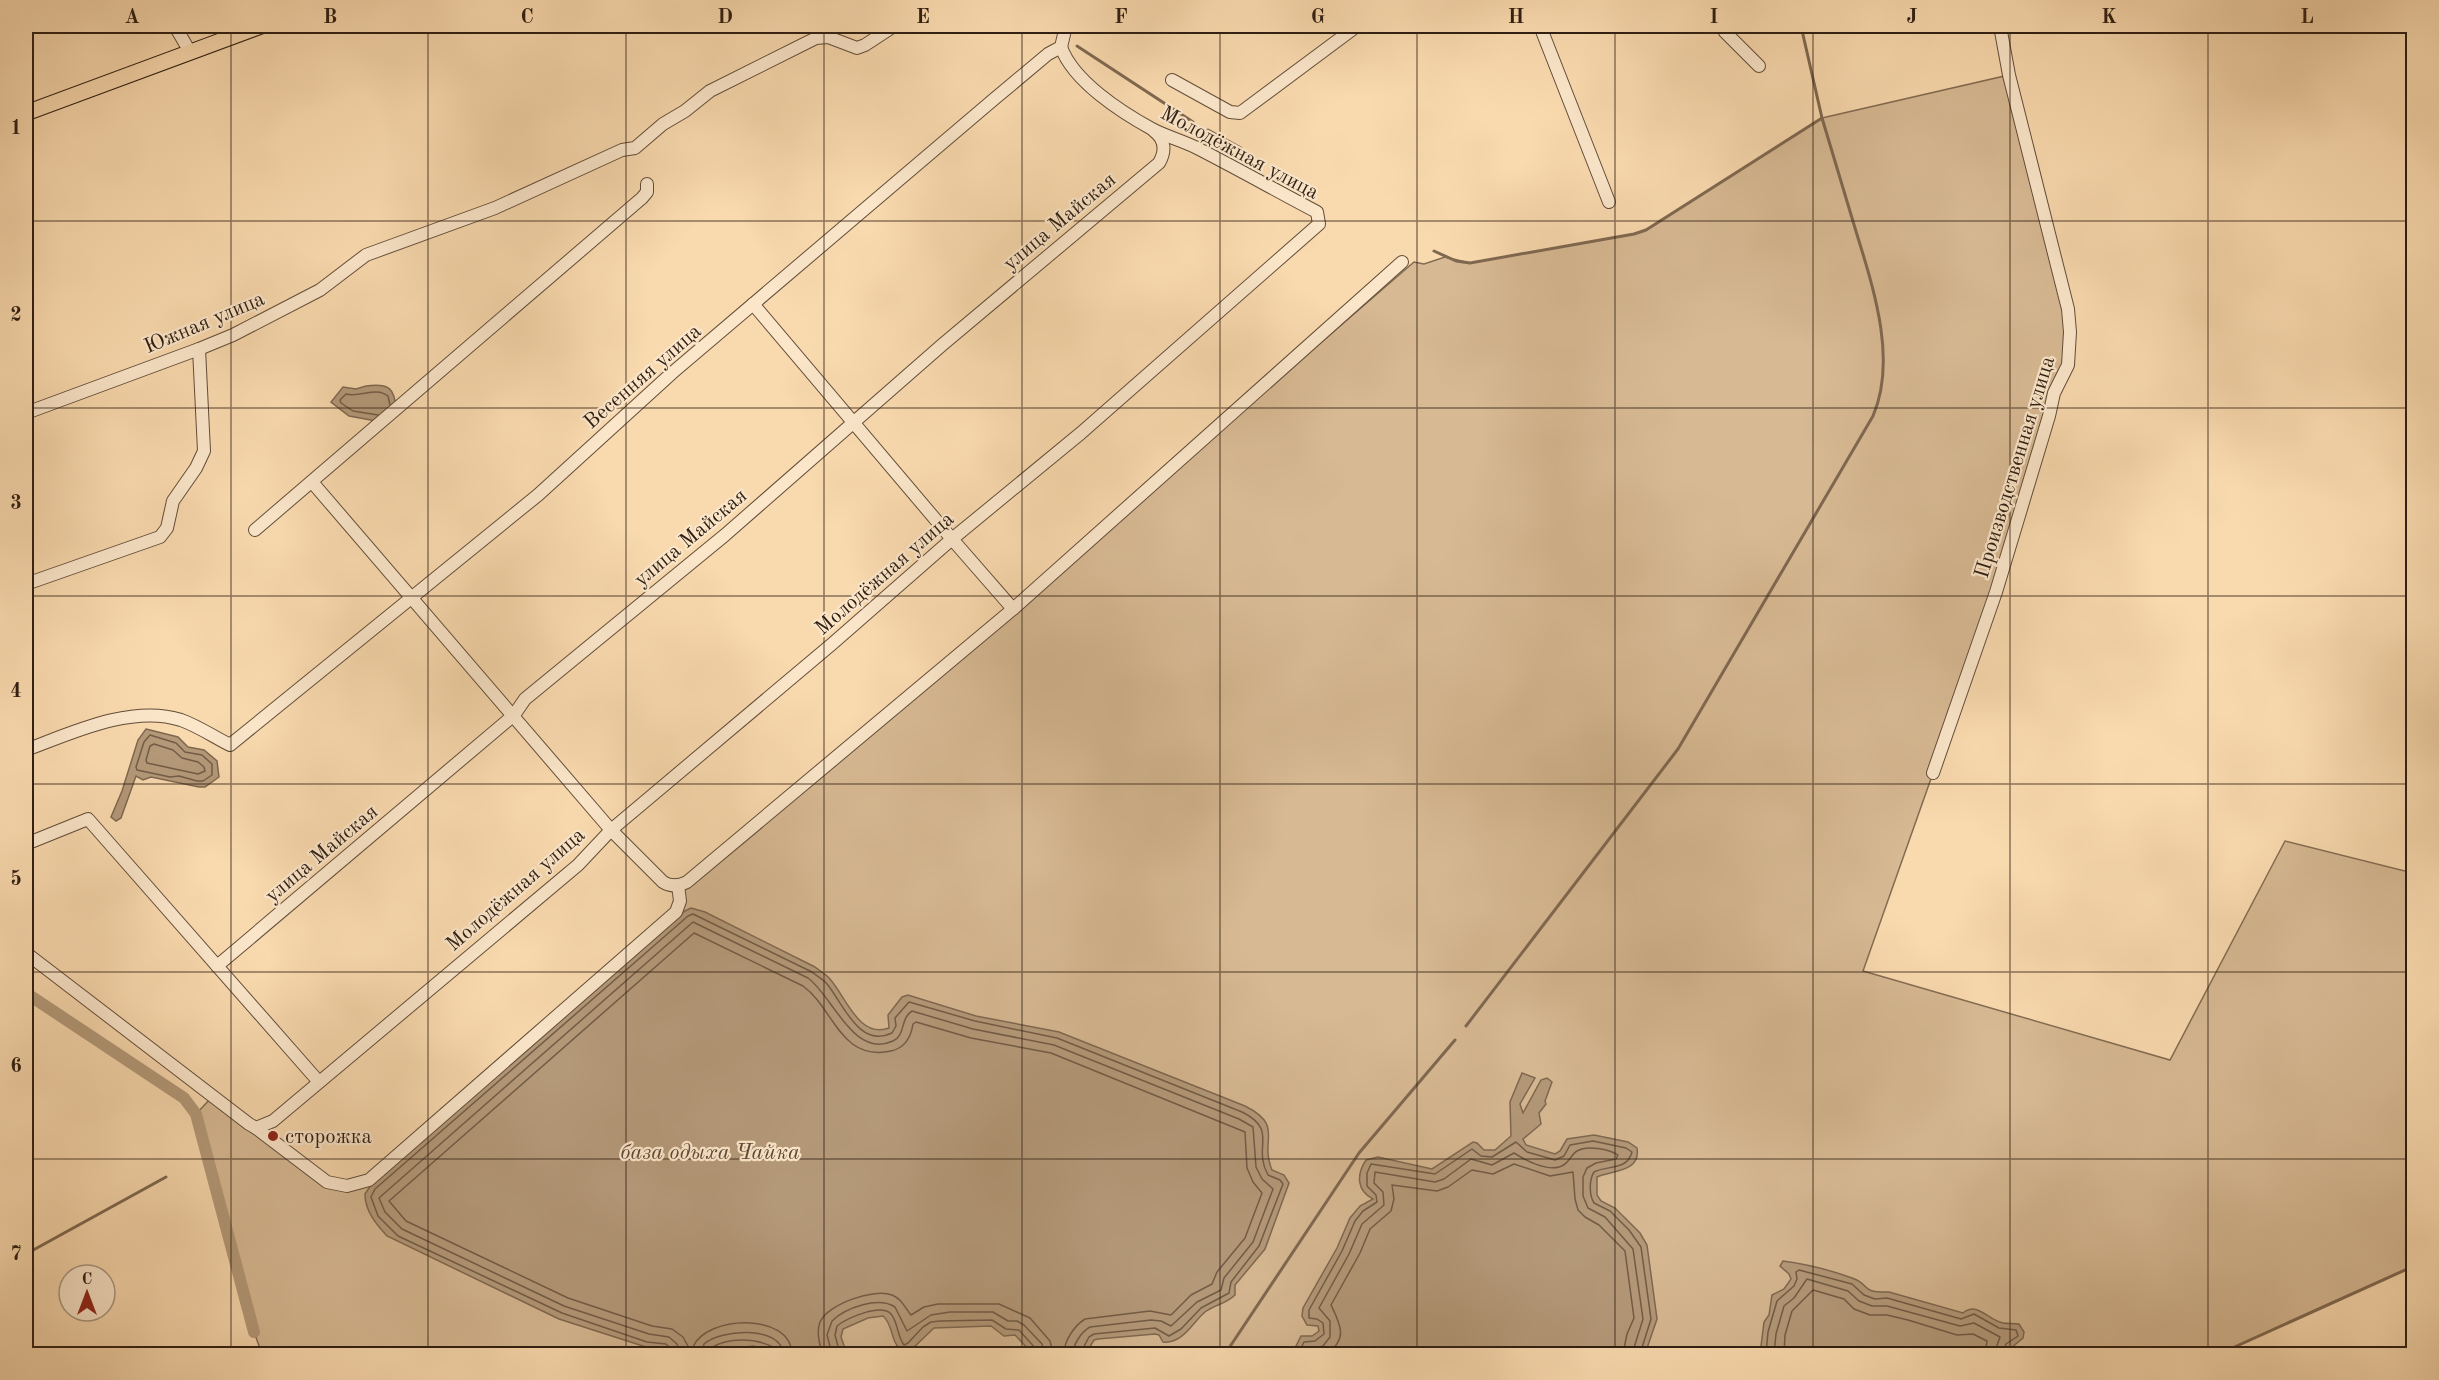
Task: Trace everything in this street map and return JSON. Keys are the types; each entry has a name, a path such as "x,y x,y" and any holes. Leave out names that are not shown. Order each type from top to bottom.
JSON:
{"main road":[{"path":"26,113 261,26"}],"street":[{"path":"175,26 190,52"},
{"name":"Южная улица","path":"26,413 233,335 320,290 366,255 495,208 622,150 635,148 663,124 685,111 710,91 816,38 828,37 857,48 894,26"},
{"path":"1061,47 1066,26"},
{"path":"1172,80 1230,112 1240,113 1357,26"},
{"path":"1540,26 1609,202"},
{"path":"1722,26 1725,32 1759,66"},
{"name":"Производственная улица","path":"1933,773 1996,592 2054,393 2068,365 2070,332 2068,309 2009,75 2001,26"},
{"name":"Молодёжная улица","path":"256,1128 273,1120 578,865 611,830 832,644 952,539 1081,434 1319,224 1317,212 1198,149 1153,130 1098,93 1066,58 1061,47"},
{"name":"Весенняя улица","path":"26,750 76,731 140,716 180,720 230,745 538,495 672,373 1016,80 1048,54 1061,47"},
{"name":"улица Майская","path":"217,966 514,715 525,699 725,535 854,422 1159,163 1164,145 1161,136 1153,130"},
{"path":"255,530 642,198 647,192 647,184"},
{"path":"312,482 611,830 663,882 670,886 678,885 687,882 1013,609 1402,262"},
{"path":"753,304 1013,609"},
{"path":"26,584 160,537 164,533 173,501 196,468 204,451 199,349"},
{"path":"26,844 88,819 319,1082"},
{"path":"26,953 222,1105 327,1182 347,1186 369,1180 676,912 680,902 678,885"}],"shaded area":[{"path":"2009,75 2070,341 1933,773 1863,971 2170,1060 2285,841 2413,873 2413,1266 2219,1354 262,1354 254,1332 196,1114 213,1096 327,1182 360,1183 676,912 678,885 1013,609 1414,262 1424,264 1445,257 1470,263 1634,234 1646,230 1822,118"}],"water":[{"path":"380,385 389,389 394,397 396,410 376,421 349,416 331,402 343,387 356,389"},
{"path":"146,729 178,737 188,747 204,750 217,761 219,777 205,787 199,787 151,777 143,780 136,776 121,818 116,821 111,817 138,740"},
{"name":"база одыха Чайка","path":"691,908 705,912 815,967 828,977 854,1014 869,1028 879,1030 889,1028 888,1015 902,997 908,995 976,1016 1059,1032 1245,1106 1257,1113 1268,1127 1268,1150 1272,1170 1284,1175 1289,1183 1265,1249 1235,1285 1235,1295 1205,1312 1187,1332 1170,1342 1163,1342 1159,1335 1155,1334 1094,1340 1088,1350 1082,1354 1033,1354 1015,1335 1004,1336 991,1326 934,1328 913,1348 903,1351 896,1344 889,1324 883,1316 868,1318 843,1329 841,1337 847,1354 775,1354 754,1346 725,1349 711,1354 668,1354 663,1350 646,1347 559,1319 387,1236 375,1222 365,1200 365,1194 371,1185"},
{"path":"1522,1073 1535,1078 1520,1104 1523,1113 1541,1080 1547,1078 1552,1082 1546,1104 1539,1113 1541,1124 1523,1139 1526,1145 1555,1154 1560,1151 1567,1139 1594,1135 1628,1142 1637,1148 1637,1156 1630,1166 1597,1177 1597,1195 1601,1201 1615,1208 1640,1233 1647,1245 1657,1319 1645,1354 1292,1354 1301,1336 1312,1336 1319,1331 1318,1326 1307,1325 1302,1316 1303,1308 1337,1248 1350,1218 1360,1206 1373,1199 1364,1192 1360,1182 1361,1171 1366,1160 1378,1157 1432,1169 1473,1142 1484,1150 1495,1150 1511,1136 1510,1102"},
{"path":"1783,1261 1844,1275 1858,1281 1869,1290 1889,1292 1963,1313 1973,1309 1978,1310 1997,1321 2019,1324 2024,1332 2023,1338 2007,1354 1760,1354 1764,1322 1769,1315 1772,1295 1784,1289 1791,1279 1780,1266"}],"waterway":[{"path":"1801,26 1822,118"},
{"path":"2367,26 2414,32"},
{"path":"1077,46 1193,122"},
{"path":"1434,251 1456,261 1470,263 1646,230 1822,118 1875,297 1883,346 1880,394 1873,416 1678,749 1466,1026"},
{"path":"1208,130 1241,148"},
{"path":"26,993 184,1098 196,1114 254,1332"},
{"path":"26,1033 30,1031"},
{"path":"1225,1354 1359,1153 1455,1040"},
{"path":"26,1254 166,1177"},
{"path":"2219,1354 2414,1266"}],"place":[{"name":"сторожка","path":"273,1136"}]}
